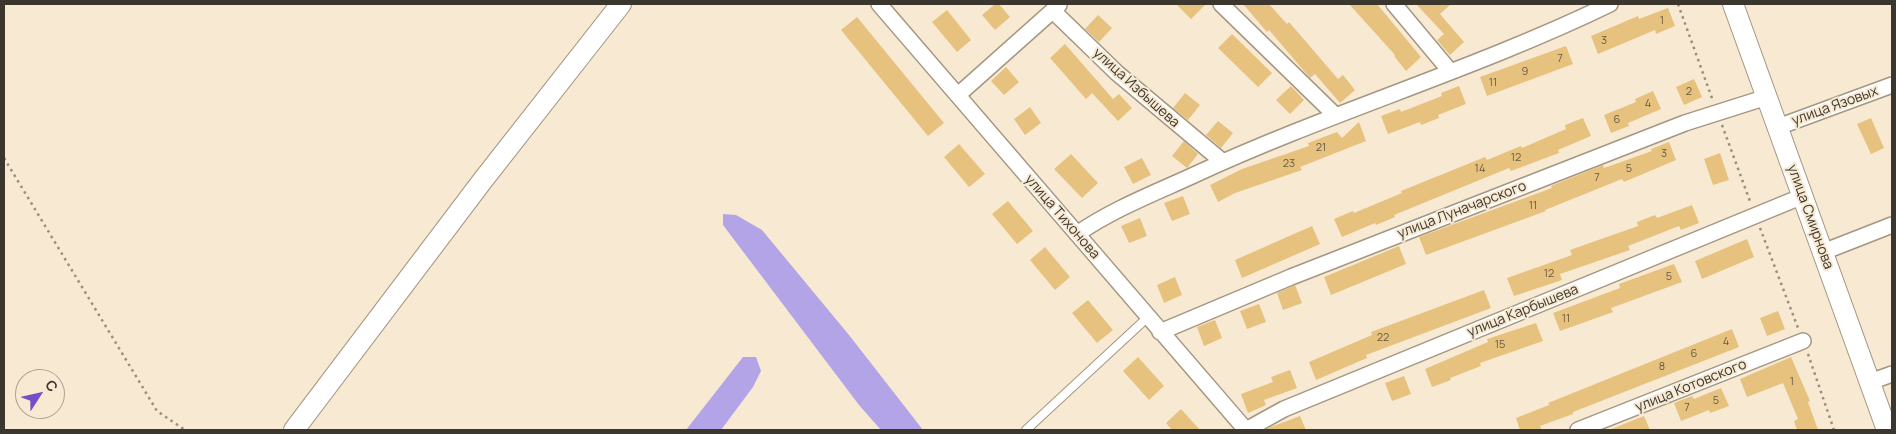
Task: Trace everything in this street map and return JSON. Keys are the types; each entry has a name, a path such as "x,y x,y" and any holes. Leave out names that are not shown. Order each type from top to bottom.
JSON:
{"main road":[{"path":"294,430 482,180 621,4"},
{"name":"улица Смирнова","path":"1733,4 1887,430"}],"street":[{"name":"улица Тихонова","path":"879,4 1246,430"},
{"path":"1221,4 1335,115"},
{"path":"1394,4 1450,71"},
{"path":"1077,234 1109,214 1223,162 1335,115 1450,71 1610,4"},
{"path":"958,95 1056,7"},
{"name":"улица Избышева","path":"1056,7 1117,73 1223,162"},
{"name":"улица Язовых","path":"1778,127 1892,85"},
{"name":"улица Луначарского","path":"1160,332 1291,277 1676,126 1767,97"},
{"name":"улица Карбышева","path":"1246,430 1284,409 1803,196"},
{"path":"1822,252 1892,225"},
{"name":"улица Котовского","path":"1578,430 1803,341"},
{"path":"1870,382 1892,374"}],"lane":[{"path":"1026,430 1148,318"}],"path":[{"path":"4,158 157,411 185,430"}],"shaded area":[{"path":"723,214 736,215 762,230 849,335 923,430 881,430 859,405 723,225"},
{"path":"743,357 756,357 761,371 753,387 721,430 686,430"}],"building":[{"path":"995,4 999,4 1010,17 995,30 982,15"},
{"path":"1176,4 1206,4 1191,19"},
{"path":"1243,4 1269,4 1287,24 1289,22 1338,79 1343,75 1355,90 1340,103 1315,74 1310,78 1269,30 1267,32"},
{"path":"1349,4 1377,4 1421,57 1406,71 1395,55"},
{"path":"1416,4 1451,4 1440,14 1464,42 1450,55 1437,40 1444,34"},
{"path":"1668,8 1675,26 1656,34 1655,30 1598,54 1591,36 1638,16 1639,19"},
{"path":"947,10 971,40 957,52 932,22"},
{"path":"1098,15 1112,28 1099,42 1085,29"},
{"path":"857,17 944,123 928,136 841,30"},
{"path":"1232,34 1272,73 1258,87 1218,48"},
{"path":"1065,44 1113,99 1119,94 1132,108 1118,121 1092,93 1086,99 1050,58"},
{"path":"1566,46 1573,64 1487,96 1480,77"},
{"path":"1006,67 1019,82 1004,95 991,81"},
{"path":"1694,79 1702,97 1684,105 1676,87"},
{"path":"1291,86 1304,100 1290,114 1276,100"},
{"path":"1459,86 1466,104 1438,115 1439,118 1421,125 1420,122 1388,134 1381,116 1400,109 1401,112 1442,96 1441,93"},
{"path":"1653,91 1661,109 1628,123 1629,126 1611,133 1604,115 1636,102 1635,99"},
{"path":"1185,93 1200,105 1188,120 1173,108"},
{"path":"1030,107 1041,123 1025,135 1014,119"},
{"path":"1583,118 1591,136 1558,150 1559,153 1511,171 1509,168 1394,215 1395,217 1376,225 1375,223 1342,237 1334,219 1353,211 1354,213 1402,193 1401,191 1485,157 1487,160 1521,146 1522,148 1566,129 1565,125"},
{"path":"1871,118 1884,148 1871,154 1857,124"},
{"path":"1218,121 1233,133 1221,148 1206,135"},
{"path":"1359,122 1366,141 1300,167 1302,170 1235,193 1218,202 1210,185 1242,169 1309,146 1308,143 1337,132 1342,138"},
{"path":"1184,141 1198,154 1187,168 1172,156"},
{"path":"1669,142 1676,160 1624,182 1622,179 1546,211 1426,255 1419,237 1552,188 1551,186 1603,165 1604,168 1652,151 1651,149"},
{"path":"959,144 985,174 969,187 944,157"},
{"path":"1720,153 1729,180 1713,185 1704,159"},
{"path":"1071,154 1098,183 1082,198 1054,169"},
{"path":"1142,158 1151,175 1133,184 1124,167"},
{"path":"1183,196 1190,214 1172,221 1164,203"},
{"path":"1008,201 1033,231 1017,244 992,214"},
{"path":"1692,205 1699,223 1681,230 1679,226 1628,246 1630,250 1560,274 1562,280 1514,296 1507,278 1572,255 1570,250 1638,226 1637,222 1655,215 1657,218"},
{"path":"1140,218 1147,236 1129,243 1121,226"},
{"path":"1312,226 1320,244 1242,278 1235,260"},
{"path":"1747,239 1754,257 1702,279 1695,261"},
{"path":"1399,246 1406,264 1331,295 1324,277"},
{"path":"1045,247 1070,277 1055,290 1030,260"},
{"path":"1674,264 1682,282 1611,308 1613,312 1560,331 1553,313 1620,288 1619,284"},
{"path":"1175,277 1182,295 1164,303 1157,285"},
{"path":"1295,285 1302,303 1283,310 1277,293"},
{"path":"1484,290 1491,308 1366,355 1367,358 1316,380 1309,362 1372,335 1371,332"},
{"path":"1088,300 1113,330 1097,343 1072,313"},
{"path":"1259,304 1266,322 1247,329 1240,311"},
{"path":"1778,311 1785,329 1767,336 1760,318"},
{"path":"1215,320 1222,338 1204,346 1197,327"},
{"path":"1536,323 1543,341 1480,363 1481,366 1432,387 1425,369 1488,342 1487,339"},
{"path":"1732,329 1739,347 1573,412 1573,414 1540,426 1542,430 1520,430 1516,418 1549,405 1548,403"},
{"path":"1138,357 1164,386 1149,400 1123,371"},
{"path":"1791,357 1810,401 1808,402 1818,430 1797,430 1794,421 1798,419 1783,383 1747,397 1740,379"},
{"path":"1290,370 1297,388 1264,400 1266,405 1248,413 1241,394 1273,382 1271,377"},
{"path":"1404,376 1411,394 1392,401 1385,383"},
{"path":"1721,388 1729,406 1710,413 1709,410 1681,421 1674,403 1692,396 1694,399"},
{"path":"1181,409 1200,430 1172,430 1166,423"},
{"path":"1300,416 1306,430 1265,430 1271,427"},
{"path":"1644,416 1650,430 1609,430"}]}
